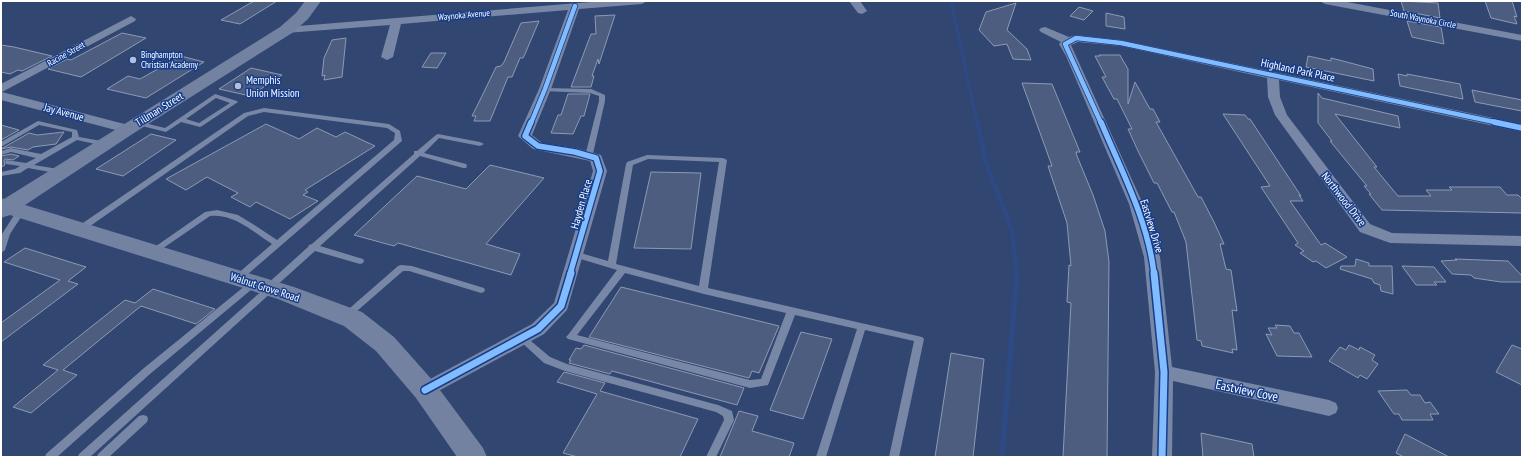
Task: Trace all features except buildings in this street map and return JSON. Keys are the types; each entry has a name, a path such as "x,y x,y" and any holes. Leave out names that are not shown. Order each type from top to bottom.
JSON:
{"main road":[{"name":"Tillman Street","path":"8,208 132,126 286,30 302,16 312,1"},
{"name":"Walnut Grove Road","path":"8,208 258,284 353,320 385,344 425,390 465,454"}],"street":[{"name":"Waynoka Avenue","path":"286,30 642,1"},
{"path":"854,1 862,11"},
{"name":"South Waynoka Circle","path":"1325,1 1522,38"},
{"path":"575,6 526,136 538,146 589,156"},
{"name":"Racine Street","path":"1,89 130,19"},
{"path":"387,57 396,21"},
{"path":"1045,30 1069,40"},
{"name":"Highland Park Place","path":"1069,40 1076,38 1121,43 1522,128"},
{"name":"Eastview Drive","path":"1069,40 1065,44 1072,56 1136,204 1152,257 1164,372 1162,457"},
{"name":"Northwood Drive","path":"1273,75 1274,97 1281,115 1365,228 1390,238 1522,241"},
{"name":"Jay Avenue","path":"1,96 132,126"},
{"name":"Hayden Place","path":"425,390 522,338 538,328 561,306 577,255 600,171 596,158 589,156"},
{"name":"Eastview Cove","path":"1164,372 1330,408"}],"lane":[{"path":"544,90 591,91 602,95 602,101 589,156"},
{"path":"132,126 166,130 180,120 215,96 235,102 200,125 180,120"},
{"path":"80,229 246,114 264,110 389,126 398,132 398,141 277,244 258,284 83,457"},
{"path":"1,145 38,123 75,131 76,138"},
{"path":"50,457 147,371 258,284 312,247 438,136 480,144"},
{"path":"1,174 17,172 76,138 104,144"},
{"path":"1,153 10,150 43,157"},
{"path":"417,153 464,166"},
{"path":"611,266 630,164 647,157 723,160 703,290"},
{"path":"9,162 61,172"},
{"path":"1,250 6,234 8,208"},
{"path":"153,251 208,214 215,212 232,216 277,244"},
{"path":"312,247 360,261"},
{"path":"577,255 611,266 703,290 919,339 894,457"},
{"path":"345,316 401,268 409,268 481,290"},
{"path":"623,269 571,337 750,384 765,382 792,310"},
{"path":"821,457 862,326"},
{"path":"522,338 547,360 565,367 718,409 728,414 729,420 711,457"},
{"path":"102,457 143,419"}],"waterway":[{"path":"951,1 977,123"},
{"path":"977,122 986,163 1012,230 1017,274"},
{"path":"1002,457 1017,274"}],"cycle path":[{"path":"425,390 538,329 561,306 600,171 596,158 575,152 538,146 525,136 545,89 575,6"},
{"path":"1162,457 1164,372 1152,257 1136,204 1072,56 1065,44 1076,38 1121,43 1522,128"}],"place":[{"name":"Binghampton Christian Academy","path":"133,60"},
{"name":"Memphis Union Mission","path":"238,86"}]}
